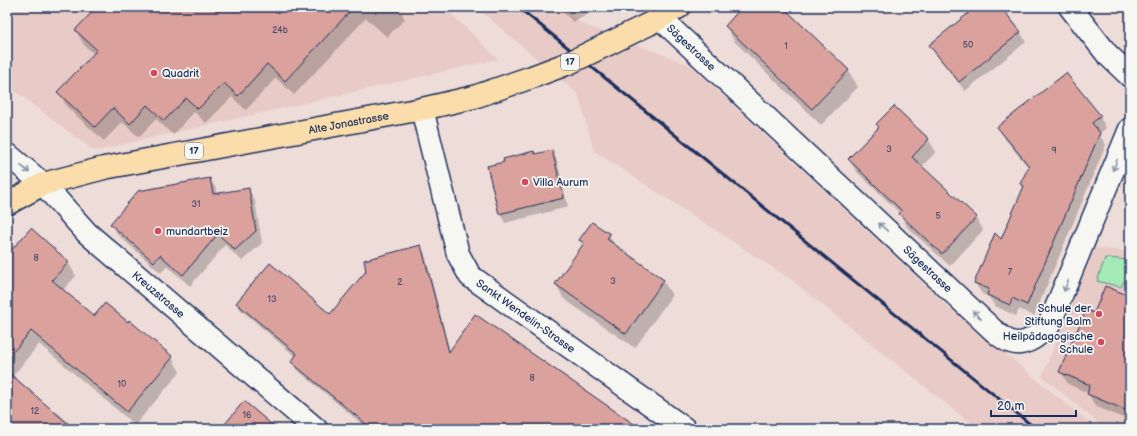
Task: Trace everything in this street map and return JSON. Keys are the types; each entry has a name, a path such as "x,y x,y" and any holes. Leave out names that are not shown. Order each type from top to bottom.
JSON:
{"main road":[{"name":"Alte Jonastrasse","path":"7,204 43,184 104,168 422,109 474,97 569,63 679,7"}],"street":[{"path":"1070,7 1107,54 1130,76"},
{"name":"Sägestrasse","path":"660,18 993,330 1011,342 1020,343 1038,336 1049,325 1130,129"},
{"name":"Sankt Wendelin-Strasse","path":"422,109 458,254 470,276 685,429"},
{"name":"Kreuzstrasse","path":"7,154 43,184 87,233 316,429"}],"shaded area":[{"path":"7,7 444,7 498,59 94,151 7,85"},
{"path":"476,7 560,7 582,24 690,65 952,310 1097,429 978,429 789,278 594,151 578,94"},
{"name":"Schule der Stiftung Balm","path":"1095,248 1130,252 1130,429 1105,429 1042,376"}],"green space":[{"path":"1105,258 1130,260 1130,283 1124,281 1121,287 1097,281"}],"building":[{"name":"Quadrit","path":"97,7 354,7 285,81 267,64 238,96 224,83 198,109 186,98 164,121 147,105 130,124 113,108 95,127 57,92 97,50 75,30"},
{"path":"742,7 783,7 849,70 812,109 725,26"},
{"path":"976,7 1001,7 1021,32 959,82 929,45"},
{"path":"1066,73 1101,116 1092,123 1100,133 1027,305 1012,298 1010,305 987,295 989,289 974,283 995,233 1001,239 1024,186 1020,184 1029,166 997,127"},
{"path":"894,106 929,139 912,157 977,217 942,254 899,214 902,211 848,159 879,127 876,124"},
{"name":"Villa Aurum","path":"552,150 564,198 499,214 487,166 504,162 503,159 534,151 535,154"},
{"path":"210,178 213,194 249,188 256,231 235,250 218,234 183,275 160,255 154,262 110,224 138,191"},
{"path":"592,222 610,234 607,239 664,280 626,334 555,284 584,243 579,240"},
{"path":"31,228 69,262 52,280 94,316 105,303 128,322 129,320 173,357 127,412 31,331 7,359 7,255"},
{"path":"421,245 449,352 475,314 641,429 372,429 291,362 297,354 236,303 270,263 330,314 366,271 364,260"},
{"name":"Heilpädagogische Schule","path":"1105,286 1130,296 1130,412 1087,394 1090,385 1059,372 1086,310 1094,313"},
{"path":"7,371 74,429 7,429"},
{"path":"244,401 277,429 221,429"}],"railway":[{"path":"518,7 1036,429"}],"place":[{"name":"Quadrit","path":"154,73"},
{"name":"Villa Aurum","path":"525,182"},
{"name":"mundartbeiz","path":"158,231"},
{"name":"Schule der Stiftung Balm","path":"1099,314"},
{"name":"Heilpädagogische Schule","path":"1101,342"}]}
